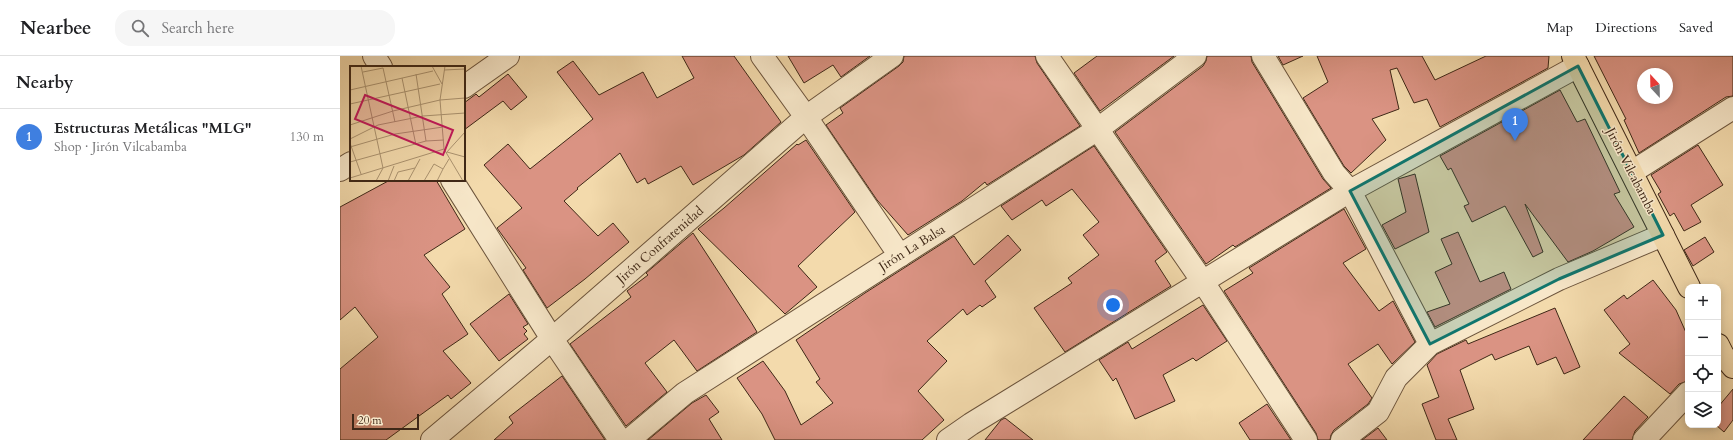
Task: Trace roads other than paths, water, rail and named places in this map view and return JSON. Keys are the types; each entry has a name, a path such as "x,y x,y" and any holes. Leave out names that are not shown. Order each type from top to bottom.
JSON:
{"main road":[{"name":"Jirón Vilcabamba","path":"1576,61 1688,284"}],"street":[{"path":"374,56 380,66"},
{"path":"465,86 508,56"},
{"path":"762,56 806,117 900,256"},
{"name":"Jirón Confratenidad","path":"432,440 552,339 806,117 892,56"},
{"path":"1046,56 1203,282 1306,440"},
{"name":"Jirón La Balsa","path":"629,440 685,393 1098,130 1195,56"},
{"path":"1263,56 1334,173 1350,191 1430,344"},
{"path":"948,440 978,420 1350,191 1576,61"},
{"path":"1632,172 1733,108"},
{"path":"340,170 350,164"},
{"path":"453,181 552,339 620,440"},
{"path":"1342,440 1378,412 1396,378 1430,344 1559,279 1663,235"},
{"path":"1644,440 1685,396"}],"place":[{"name":"Estructuras Metálicas \"MLG\"","path":"1515,141"}]}
